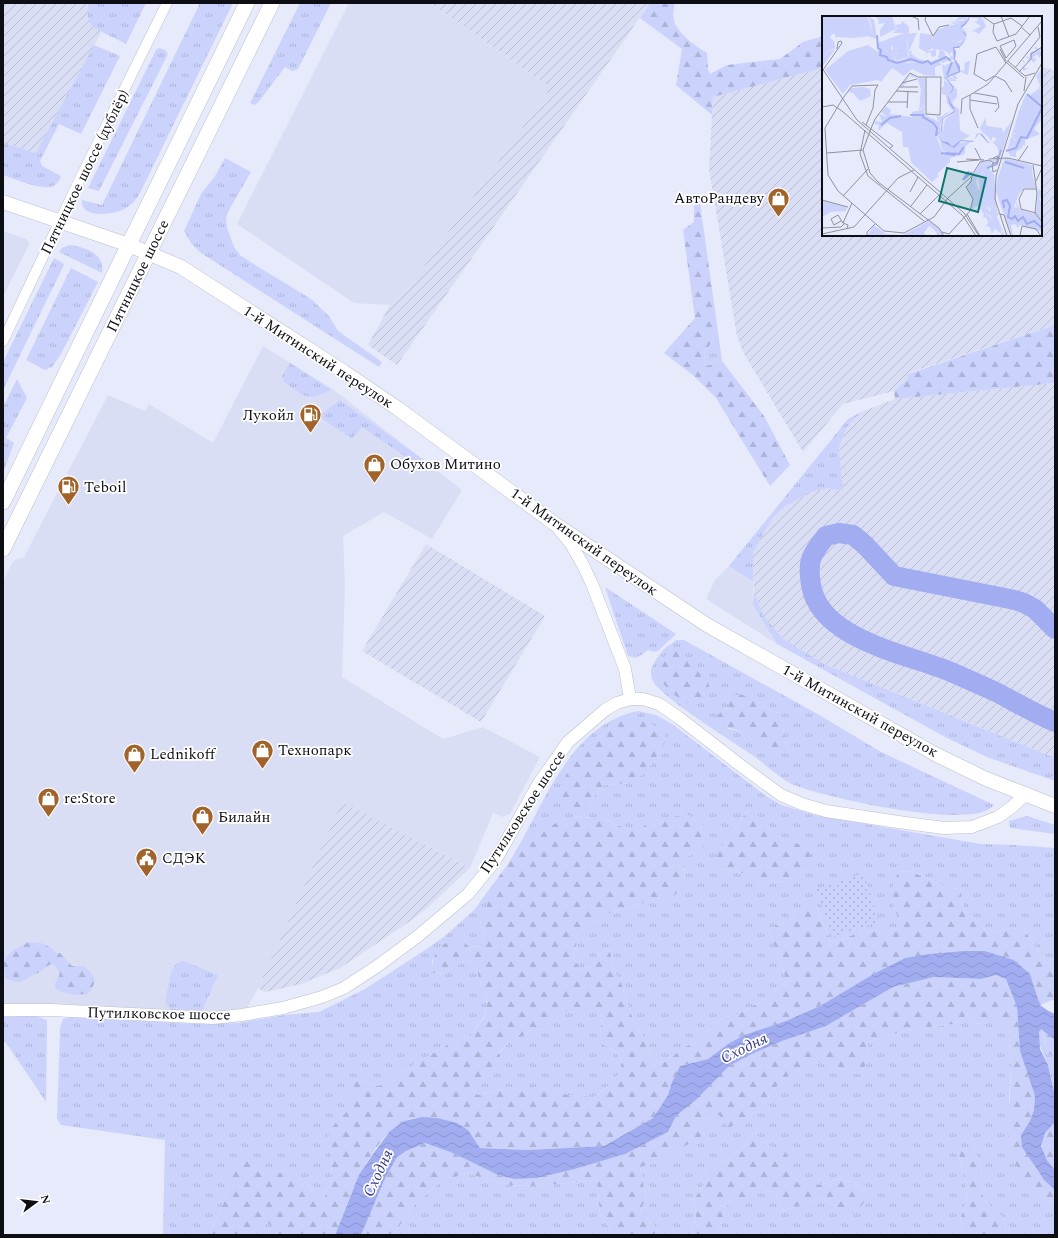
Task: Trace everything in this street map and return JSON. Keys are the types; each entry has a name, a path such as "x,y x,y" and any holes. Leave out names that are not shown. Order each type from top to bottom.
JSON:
{"main road":[{"name":"Пятницкое шоссе","path":"3,502 247,3"},
{"name":"Пятницкое шоссе","path":"3,549 150,254 272,3"},
{"name":"1-й Митинский переулок","path":"3,202 129,245 181,267 397,408 555,524 718,632 935,754 984,778 1026,794"},
{"path":"1026,794 1055,801"},
{"path":"1026,794 1055,806"}],"street":[{"name":"Пятницкое шоссе (дублёр)","path":"3,341 61,222 76,187 167,3"},
{"path":"555,524 583,565 592,584 625,669 630,699"},
{"name":"Путилковское шоссе","path":"3,1010 51,1010 213,1018 283,1008 322,997 344,988 379,965 418,936 468,894 495,861 539,783 568,742 605,710 617,703 630,699 643,699 659,704 781,795 802,804 826,811 944,828 972,827 998,817 1026,794"}],"shaded area":[{"path":"3,3 117,3 36,154 3,143"},
{"path":"349,3 430,3 547,85 547,93 407,290 390,305 354,303 237,224"},
{"path":"430,3 650,3 397,365 368,345 390,305 407,290 547,93 547,85"},
{"path":"1042,66 1055,71 1055,325 908,373 908,379 894,391 843,404 803,452 743,352 737,336 709,169 713,97 822,68 822,236 1042,236"},
{"path":"3,231 26,239 30,243 3,297"},
{"path":"263,346 334,390 462,490 432,539 384,512 343,536 345,585 342,677 443,739 483,727 540,757 510,814 502,817 493,813 470,868 342,803 258,988 247,1008 213,1015 3,1005 3,582 13,561 24,557 108,395 145,411 149,404 213,443"},
{"path":"1055,383 1055,758 822,663 784,639 764,617 754,592 752,552 772,519 784,507 812,492 827,488 843,491 839,448 846,428 861,412 895,399"},
{"path":"426,544 545,616 481,722 362,651"},
{"path":"729,566 753,582 753,605 777,644 706,599 715,580"},
{"path":"342,802 470,868 424,911 340,968 301,984 265,992 258,988"}],"green space":[{"path":"89,3 146,3 126,44 94,28 88,17"},
{"path":"200,3 233,3 140,193 132,204 113,213 98,214 86,210 83,206 82,200 102,205"},
{"path":"300,3 331,3 298,69 292,71 285,67 260,100 255,105 250,103"},
{"path":"650,3 675,3 673,14 674,22 686,38 707,53 708,69 710,74 727,65 780,59 803,42 822,36 822,68 713,97 712,115 676,85 682,49 640,18"},
{"path":"94,45 120,56 81,134 59,124 40,161 42,166 61,176 59,180 53,186 42,187 28,184 3,175 3,143 36,153"},
{"path":"159,48 165,50 168,54 99,191 88,188 156,50"},
{"path":"225,158 251,172 226,218 227,228 234,247 240,255 311,299 329,316 338,331 382,362 379,367 201,253 191,243 184,231 201,194 215,176"},
{"path":"699,196 718,332 704,354 706,366 722,361 764,416 790,465 770,486 716,398 694,376 664,353 695,318 683,230 694,222 694,203"},
{"path":"69,245 81,247 93,252 100,260 102,273 59,252 62,248"},
{"path":"54,258 64,265 3,390 3,362"},
{"path":"71,268 98,282 61,354 52,367 45,370 26,360"},
{"path":"1055,325 1055,383 895,399 894,391 908,379 908,374"},
{"path":"718,332 722,361 706,366 704,354"},
{"path":"290,363 331,390 313,397 305,396 297,392 284,382 282,376"},
{"path":"17,379 27,398 6,438 14,443 3,473 3,407"},
{"path":"340,400 428,463 424,467 419,466 362,427 352,439 318,416"},
{"path":"861,412 846,428 839,448 843,491 827,488 812,492 784,507 772,519 753,552 753,582 729,566 848,419"},
{"path":"605,587 676,634 658,651 654,652 648,650 636,658 628,656"},
{"path":"754,592 764,617 784,639 822,663 1055,758 1055,781 987,757 945,737 777,644 753,605"},
{"path":"676,640 684,640 821,716 881,752 994,805 981,812 959,815 930,814 865,804 835,797 789,783 755,757 699,720 668,697 658,687 652,678 651,670 657,658 664,649","holes":["756,700 766,708 778,713 788,751 753,741 744,732 728,729 718,715 728,708"]},
{"path":"668,652 681,652 708,681 710,690 694,704 677,697 656,675 658,665"},
{"path":"731,695 743,695 756,700 766,708 778,713 786,723 783,728 788,751 775,755 753,741 744,732 714,724 717,715 728,708"},
{"path":"638,711 656,715 672,724 766,796 782,805 814,815 981,844 1055,848 1055,968 1046,963 1024,930 1011,928 986,932 978,921 967,915 962,902 961,889 949,888 912,872 899,871 893,883 894,908 899,920 895,932 888,935 876,931 863,932 831,942 817,908 795,911 790,923 777,925 769,930 787,982 760,1002 738,1014 725,1017 714,1023 707,1033 697,1041 685,1047 665,1062 652,1060 642,1034 634,1023 622,985 616,974 609,949 598,955 592,966 580,969 573,957 579,932 590,924 602,919 612,911 637,906 649,900 662,898 684,884 685,858 696,852 688,815 641,829 629,829 616,825 604,818 578,816 554,824 544,832 531,835 522,840 554,781 567,762 581,744 598,729 616,718","holes":["615,723 630,783 604,785 588,806 585,745 596,741","751,809 777,836 790,844 804,844 810,868 798,873 788,882 775,881 762,886 754,876 717,867 727,838 748,810"]},
{"path":"628,719 641,720 665,730 665,742 651,765 641,776 630,783 604,785 588,806 574,809 563,805 560,793 564,781 570,767 585,745 596,741 615,723"},
{"path":"751,808 777,836 790,844 804,844 811,855 810,868 798,873 788,882 775,881 762,886 754,876 717,867 717,854 727,838"},
{"path":"688,815 700,821 709,831 707,843 696,852 685,858 684,884 675,895 649,900 637,906 612,911 602,919 590,924 579,932 573,957 580,969 592,966 598,955 609,949 616,974 622,985 634,1023 642,1034 652,1060 665,1062 685,1047 697,1041 707,1033 714,1023 725,1017 738,1014 760,1002 787,982 769,930 777,925 790,923 795,911 806,902 817,908 831,942 863,932 876,931 888,935 894,932 899,920 894,908 893,883 899,871 912,872 949,888 961,889 962,902 967,915 978,921 986,932 1011,928 1024,930 1046,963 1055,968 1055,1001 1052,1000 1040,1005 1030,974 1014,960 985,951 905,958 875,973 820,1006 786,1021 744,1035 728,1044 708,1059 680,1066 672,1082 668,1095 653,1118 604,1146 528,1150 480,1148 468,1130 444,1122 425,1118 411,1119 405,1121 391,1131 370,1157 354,1189 335,1235 279,1235 268,1223 255,1229 249,1235 210,1235 226,1198 231,1173 237,1162 249,1156 260,1161 269,1171 295,1176 306,1182 313,1194 324,1200 332,1176 332,1151 327,1138 337,1121 353,1107 350,1093 352,1085 360,1079 370,1084 379,1086 447,1045 471,1036 485,1016 487,1003 485,991 479,980 477,968 467,959 445,974 432,973 432,966 438,949 453,939 460,937 469,947 482,946 483,934 480,921 488,908 485,895 508,864 522,840 531,835 544,832 554,824 566,818 578,816 604,818 616,825 629,829 641,829 650,820","holes":["597,1007 602,1018 600,1031 603,1044 614,1050 622,1061 619,1074 604,1090 593,1098 581,1095 568,1095 543,1087 517,1086 478,1095 469,1087 479,1079 491,1075 499,1065 499,1052 508,1043 530,1031 542,1029 559,1011 572,1013"]},
{"path":"1027,816 1055,825 1055,834 1010,828 1009,821"},
{"path":"864,873 879,922 832,937 816,889"},
{"path":"485,895 489,908 480,921 483,934 482,946 439,949 432,961 432,973 445,974 467,959 477,968 479,980 485,991 487,1003 485,1015 471,1036 447,1045 379,1086 370,1084 360,1079 350,1093 354,1107 332,1128 328,1138 332,1151 332,1176 324,1200 313,1194 306,1182 268,1171 260,1161 231,1173 226,1198 210,1235 163,1235 165,1140 61,1125 57,1119 60,1028 63,1019 70,1017 196,1024 238,1023 284,1015 319,1012 365,989 445,936 474,910"},
{"path":"29,942 41,943 52,948 55,953 60,953 72,966 84,966 91,973 94,979 93,986 88,994 71,994 55,988 55,983 60,973 53,964 39,973 18,982 5,978 4,962 8,955"},
{"path":"183,961 218,975 203,1009 199,1013 174,1011 170,1009 165,1001 171,972 177,963"},
{"path":"996,975 1006,979 1017,1007 1020,1051 1035,1096 1034,1110 1030,1121 1021,1135 1034,1166 1044,1180 1055,1190 1055,1203 1042,1197 1020,1174 1008,1145 1011,1067 1008,1028 1003,1017 977,1024 969,1014 954,1024 907,1030 868,1042 867,1063 859,1074 825,1063 810,1062 782,1080 758,1110 729,1128 719,1115 705,1120 702,1136 658,1162 640,1167 646,1198 640,1212 658,1229 654,1235 614,1235 600,1214 597,1180 538,1186 508,1185 466,1173 440,1182 415,1204 393,1235 361,1235 384,1181 397,1157 406,1151 425,1143 453,1153 498,1175 514,1179 575,1169 625,1154 668,1132 676,1116 697,1099 729,1066 782,1041 826,1026 893,987 934,977 981,979"},
{"path":"597,1006 602,1018 600,1031 603,1044 614,1050 622,1061 619,1074 604,1090 593,1098 581,1095 568,1095 556,1090 517,1086 478,1095 469,1087 479,1079 491,1075 499,1065 499,1053 508,1043 530,1031 542,1029 559,1010 572,1013"},
{"path":"969,1014 977,1024 1003,1016 1008,1028 1011,1067 1009,1102 1042,1197 1055,1203 1055,1235 1005,1235 1005,1223 1003,1218 996,1210 983,1200 981,1165 974,1148 958,1151 968,1196 960,1220 964,1235 716,1235 729,1201 746,1196 760,1184 775,1195 779,1205 784,1211 821,1197 837,1208 867,1199 857,1183 838,1179 820,1185 800,1185 789,1170 785,1152 768,1145 754,1132 744,1146 715,1169 694,1199 696,1216 692,1235 654,1235 658,1229 640,1212 646,1198 640,1167 658,1162 705,1120 719,1115 730,1127 758,1110 782,1080 810,1062 825,1063 859,1074 867,1063 868,1042 907,1030 954,1024"},
{"path":"36,1016 47,1020 46,1102 7,1044 3,1041 3,1017"},
{"path":"1041,1028 1048,1053 1055,1057 1055,1096 1049,1069 1039,1042 1039,1033"},
{"path":"1041,1028 1055,1040 1055,1057 1048,1053"},
{"path":"1055,1115 1055,1170 1043,1152 1042,1142 1043,1137 1053,1122"},
{"path":"754,1132 768,1145 786,1152 789,1170 800,1185 820,1185 838,1179 857,1183 867,1199 855,1213 837,1208 821,1197 784,1211 779,1205 775,1195 760,1184 746,1197 729,1201 716,1235 692,1235 696,1217 694,1199 715,1169 744,1146"},
{"path":"974,1148 981,1165 983,1200 996,1210 1003,1218 1005,1223 1005,1235 964,1235 960,1220 968,1196 958,1150"},
{"path":"466,1173 508,1185 538,1186 597,1180 600,1214 614,1235 393,1235 415,1204 440,1182"},
{"path":"268,1223 279,1235 249,1235 255,1229"}],"water":[{"name":"Сходня","path":"964,951 985,951 1014,960 1030,974 1040,1005 1055,1014 1055,1040 1041,1029 1039,1032 1040,1049 1048,1065 1055,1096 1054,1123 1045,1133 1041,1146 1047,1160 1055,1170 1055,1190 1044,1180 1022,1147 1021,1135 1030,1121 1034,1110 1035,1096 1020,1051 1017,1007 1006,979 996,975 981,979 934,977 893,987 826,1026 782,1041 729,1066 697,1099 676,1116 668,1132 625,1154 575,1169 536,1178 514,1179 498,1175 453,1153 425,1143 406,1151 397,1157 384,1181 361,1235 335,1235 359,1175 390,1131 404,1121 422,1117 437,1118 457,1123 468,1130 480,1148 528,1150 604,1146 653,1118 668,1095 672,1082 680,1066 708,1059 728,1044 744,1035 786,1021 820,1006 875,973 905,958"}],"waterway":[{"path":"1055,629 1035,609 1015,600 894,576 865,545 853,535 839,533 826,536 811,558 811,585 818,604 831,619 848,632 890,651 951,672 998,693 1055,722"}],"place":[{"name":"АвтоРандеву","path":"779,218"},
{"name":"Лукойл","path":"310,434"},
{"name":"Обухов Митино","path":"374,484"},
{"name":"Teboil","path":"69,506"},
{"name":"Технопарк","path":"263,770"},
{"name":"Lednikoff","path":"134,774"},
{"name":"re:Store","path":"48,818"},
{"name":"Билайн","path":"202,836"},
{"name":"СДЭК","path":"147,878"}]}
